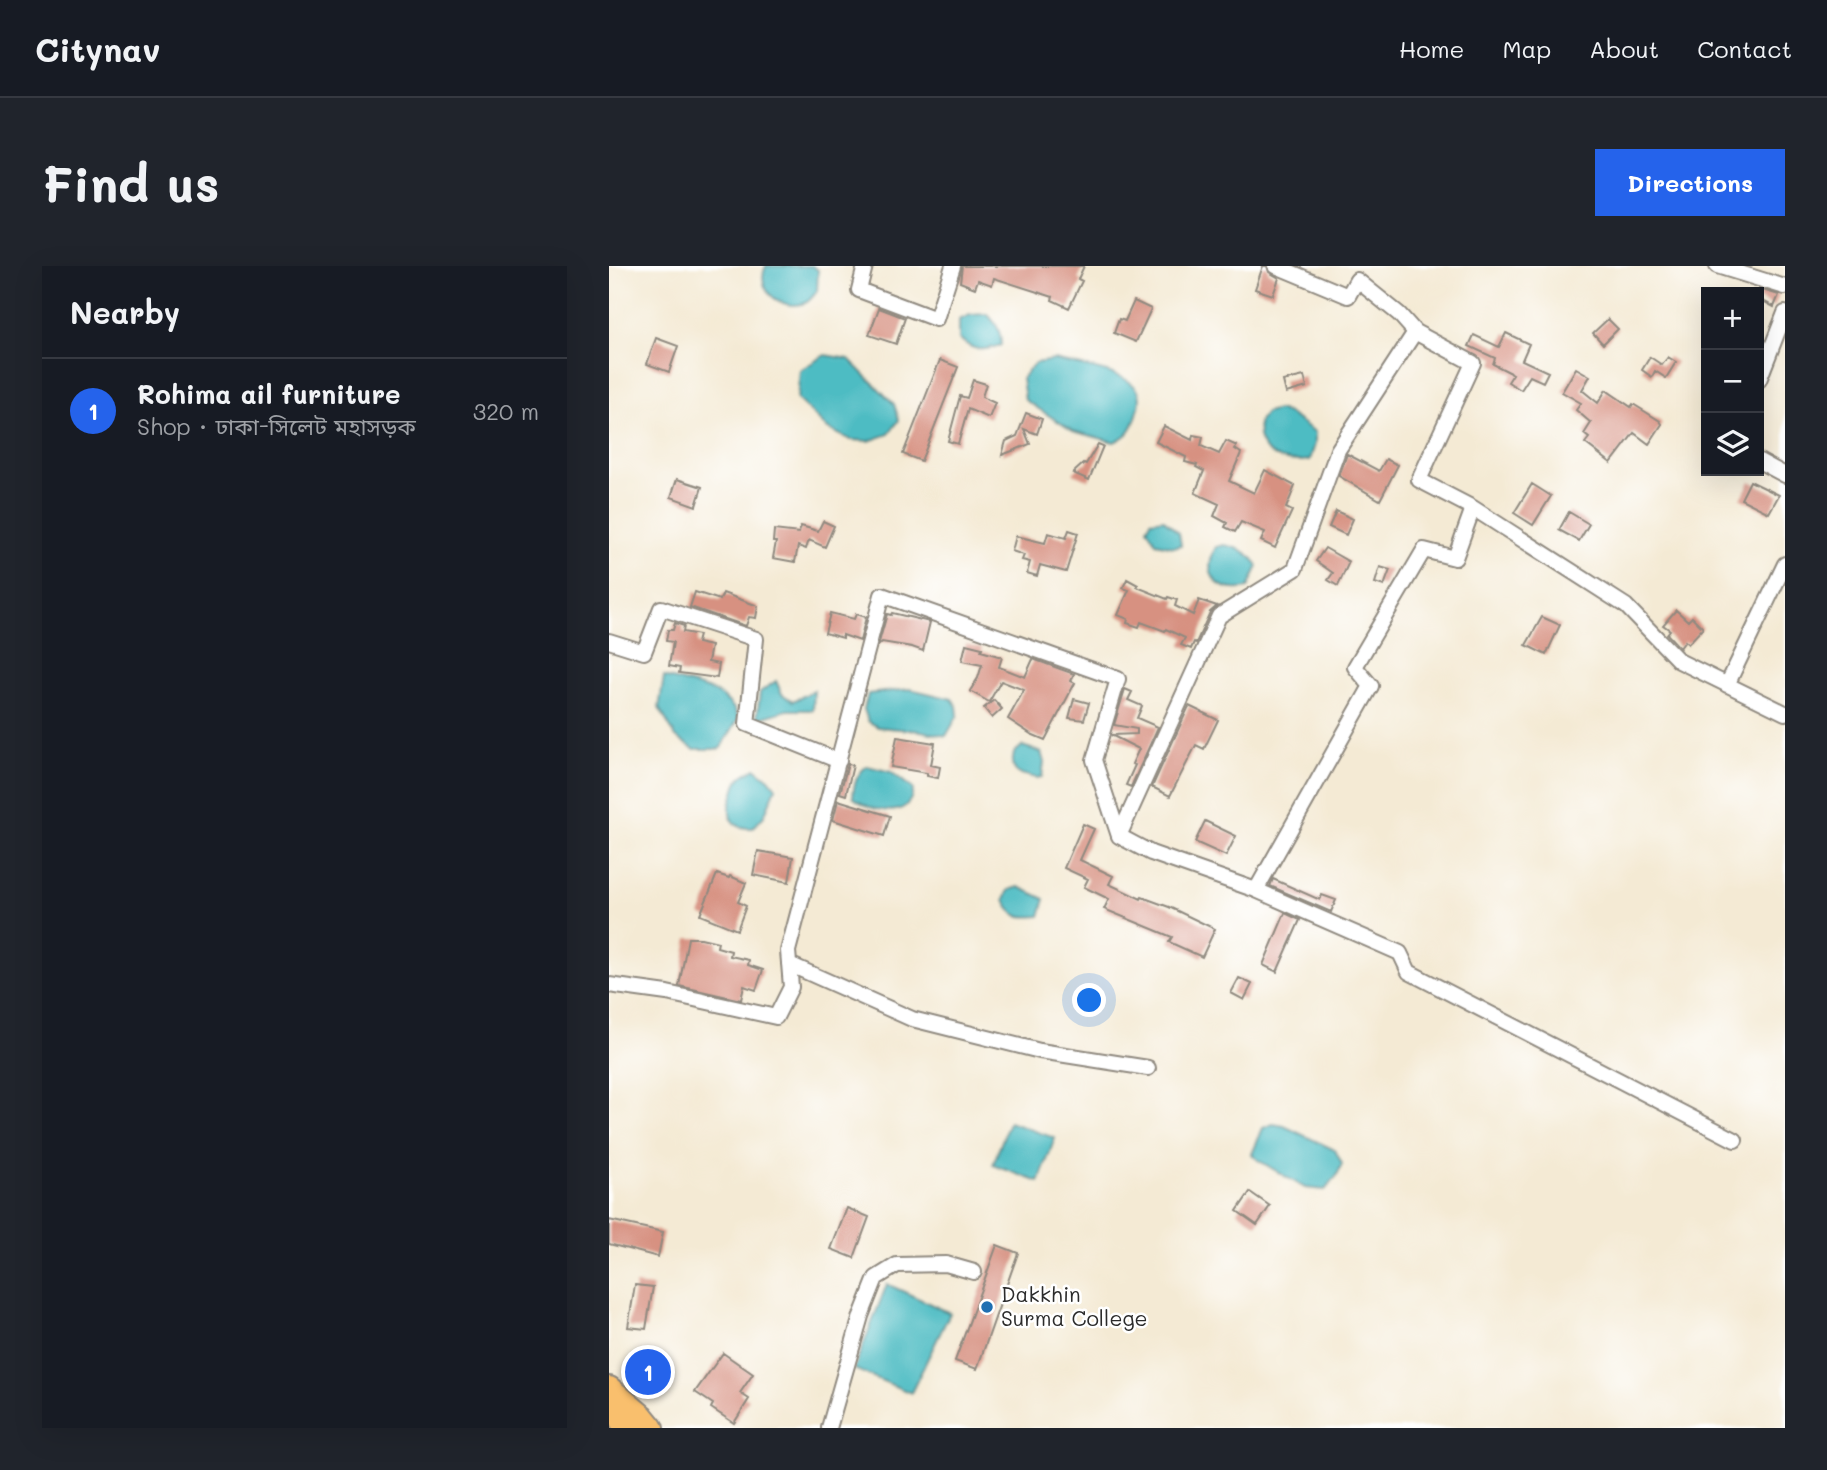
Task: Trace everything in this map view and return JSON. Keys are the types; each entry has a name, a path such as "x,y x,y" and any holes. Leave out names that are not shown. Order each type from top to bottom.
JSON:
{"highway":[{"path":"610,1390 625,1428"},
{"path":"610,1390 642,1417 650,1428"}],"street":[{"path":"865,266 859,290 936,319 953,266"},
{"path":"1276,266 1348,296 1357,280 1399,314 1415,332 1473,363 1419,480 1473,508 1626,606 1679,661 1785,713"},
{"path":"1717,266 1785,288"},
{"path":"1764,367 1785,313"},
{"path":"1119,836 1219,616 1295,569 1338,450 1415,332"},
{"path":"1764,464 1785,475"},
{"path":"1257,890 1371,686 1355,667 1424,550 1455,558 1473,508"},
{"path":"1727,685 1785,564"},
{"path":"609,985 667,993 776,1017 791,988 788,951 882,595 1118,680 1094,760 1119,836 1151,853 1257,890 1400,953 1409,972 1735,1140"},
{"path":"609,641 644,652 661,608 755,639 747,724 839,761"},
{"path":"789,964 912,1019 1040,1051 1149,1068"},
{"path":"829,1428 861,1316 876,1278 897,1265 946,1265 974,1272"}],"water":[{"path":"766,266 812,266 818,270 817,291 805,303 796,305 779,301 772,297 764,283"},
{"path":"987,314 997,328 1001,345 979,349 969,346 959,338 959,320 970,315"},
{"path":"825,355 849,359 894,404 899,420 889,434 869,441 851,440 828,429 797,399 800,370"},
{"path":"1055,360 1114,374 1134,386 1140,398 1138,412 1134,424 1123,437 1114,442 1073,431 1025,400 1022,378 1035,363"},
{"path":"1278,410 1289,414 1315,432 1315,444 1310,460 1281,459 1263,447 1258,423 1266,413"},
{"path":"1163,519 1179,533 1181,545 1174,547 1156,543 1147,528 1151,521"},
{"path":"1224,545 1244,551 1258,566 1248,588 1228,588 1215,580 1210,566 1212,557 1216,547"},
{"path":"664,677 708,689 726,700 733,708 739,718 720,749 694,749 676,737 659,708"},
{"path":"776,681 782,694 793,701 814,691 813,710 787,710 757,719 760,692"},
{"path":"910,689 952,699 957,706 958,715 946,736 878,727 868,721 864,709 868,694"},
{"path":"1022,746 1041,752 1044,762 1042,777 1017,773 1012,765 1014,753"},
{"path":"867,766 891,772 913,789 911,799 905,806 889,811 869,807 853,797 856,780"},
{"path":"755,768 776,788 764,816 753,828 745,828 734,823 730,807 739,780"},
{"path":"1019,887 1045,899 1040,916 1018,915 1008,906 1005,899 1009,890"},
{"path":"1009,1122 1055,1138 1039,1182 993,1165"},
{"path":"1273,1124 1284,1126 1335,1150 1342,1164 1337,1176 1325,1190 1305,1188 1252,1154 1263,1128"},
{"path":"887,1284 950,1313 911,1393 854,1369"}],"building":[{"path":"962,266 1084,266 1078,279 1082,281 1069,308 1052,300 1053,297 994,278 992,285 978,280 975,288 960,282"},
{"path":"1263,266 1267,266 1269,272 1279,278 1273,295 1255,289"},
{"path":"1764,290 1779,295 1774,307 1764,302"},
{"path":"1134,301 1151,309 1136,342 1114,333 1119,319 1125,321"},
{"path":"879,308 905,318 896,344 869,335"},
{"path":"1608,319 1618,329 1603,344 1593,333"},
{"path":"1506,333 1529,344 1522,360 1548,372 1543,382 1530,376 1521,390 1508,382 1513,374 1493,364 1495,358 1469,346 1474,335 1499,347"},
{"path":"656,338 678,346 669,372 647,364"},
{"path":"1650,357 1662,365 1668,357 1676,362 1666,378 1655,371 1652,377 1642,370"},
{"path":"940,360 958,367 921,461 903,454"},
{"path":"1576,368 1590,376 1582,390 1598,403 1606,390 1631,407 1633,404 1660,421 1662,424 1649,444 1634,433 1611,463 1585,443 1589,438 1584,434 1591,423 1576,410 1581,403 1562,392"},
{"path":"1304,376 1307,387 1286,393 1283,381"},
{"path":"973,380 986,384 982,397 995,403 989,418 968,409 958,444 948,441 960,396 967,398"},
{"path":"1026,413 1042,419 1037,434 1024,429 1030,444 1002,455 1006,441 1017,436"},
{"path":"1164,426 1192,440 1193,435 1203,437 1201,446 1219,454 1226,441 1237,446 1235,449 1241,453 1229,481 1254,493 1265,470 1295,486 1286,508 1292,511 1275,548 1261,541 1265,532 1241,522 1235,532 1225,527 1227,523 1214,516 1219,504 1195,493 1204,471 1196,467 1197,465 1185,462 1186,457 1156,442"},
{"path":"1098,444 1103,446 1089,480 1073,473 1086,464"},
{"path":"1347,454 1379,471 1386,459 1398,465 1380,500 1339,476"},
{"path":"677,479 702,487 696,506 671,497"},
{"path":"1750,481 1779,495 1769,513 1741,499"},
{"path":"1532,484 1551,496 1533,525 1514,513"},
{"path":"1336,511 1353,519 1346,535 1329,527"},
{"path":"1569,512 1589,524 1579,541 1559,530"},
{"path":"823,521 834,526 825,547 809,540 806,549 798,546 795,562 773,558 776,542 773,542 774,530 799,533 801,526 818,531"},
{"path":"1069,530 1078,533 1066,572 1040,565 1037,576 1027,573 1030,562 1022,560 1024,555 1012,551 1016,536 1045,543 1048,533 1066,538"},
{"path":"1325,548 1349,562 1338,586 1328,580 1333,573 1316,561"},
{"path":"1380,567 1390,570 1384,586 1375,583"},
{"path":"1127,579 1138,585 1137,587 1167,599 1177,600 1175,606 1193,615 1199,600 1217,606 1210,612 1191,649 1181,645 1185,638 1166,629 1165,631 1141,622 1139,627 1127,623 1128,619 1118,615 1129,590 1123,588"},
{"path":"695,592 720,600 723,593 758,606 756,618 749,617 746,626 690,607"},
{"path":"1676,610 1688,621 1692,617 1703,628 1688,644 1685,641 1680,648 1667,634 1670,630 1663,625"},
{"path":"830,613 854,619 856,614 866,617 860,641 825,633"},
{"path":"887,614 930,622 923,651 882,642 878,646"},
{"path":"1542,617 1560,625 1546,655 1526,645"},
{"path":"675,623 684,626 683,632 699,635 697,643 711,646 708,662 719,664 717,678 679,673 680,668 669,666 673,642 666,641 668,630 673,630"},
{"path":"966,644 1002,657 999,667 1025,677 1033,659 1074,674 1071,681 1075,683 1045,740 1008,719 1024,690 1001,681 989,702 970,691 982,665 962,661"},
{"path":"1125,689 1132,692 1128,700 1142,706 1137,718 1158,727 1131,787 1126,785 1139,749 1111,735 1137,734 1137,729 1114,725"},
{"path":"1074,699 1089,703 1084,720 1069,718"},
{"path":"994,700 1002,709 992,718 984,708"},
{"path":"1189,706 1218,720 1204,749 1196,745 1170,796 1152,787"},
{"path":"897,737 935,743 931,765 940,767 938,778 927,776 927,773 891,767"},
{"path":"848,764 853,765 846,795 840,793"},
{"path":"838,800 890,816 884,836 833,820"},
{"path":"1205,821 1236,836 1226,856 1195,842"},
{"path":"1083,824 1094,829 1080,860 1113,876 1109,884 1141,899 1142,897 1169,907 1215,929 1202,957 1169,942 1172,937 1104,909 1109,899 1084,887 1088,879 1064,868"},
{"path":"758,851 793,857 789,882 753,875"},
{"path":"717,874 746,883 738,902 746,906 737,930 700,915"},
{"path":"1273,879 1320,900 1322,895 1336,900 1331,912 1270,886"},
{"path":"1285,913 1300,920 1277,972 1263,965"},
{"path":"688,938 718,942 717,947 731,951 730,956 749,960 748,965 763,970 756,990 744,986 741,1000 679,986"},
{"path":"1239,978 1252,984 1244,1000 1231,993"},
{"path":"1250,1192 1270,1206 1257,1225 1237,1211"},
{"path":"847,1208 869,1217 854,1258 831,1249"},
{"path":"609,1220 663,1232 658,1257 609,1244"},
{"name":"Dakkhin Surma College","path":"997,1245 1018,1253 977,1369 955,1361"},
{"path":"635,1285 653,1287 646,1329 628,1327"},
{"path":"723,1353 753,1374 740,1393 749,1399 734,1423 711,1408 713,1404 695,1392"}],"place":[{"name":"Dakkhin Surma College","path":"987,1307"},
{"name":"Rohima ail furniture","path":"648,1372"}]}
